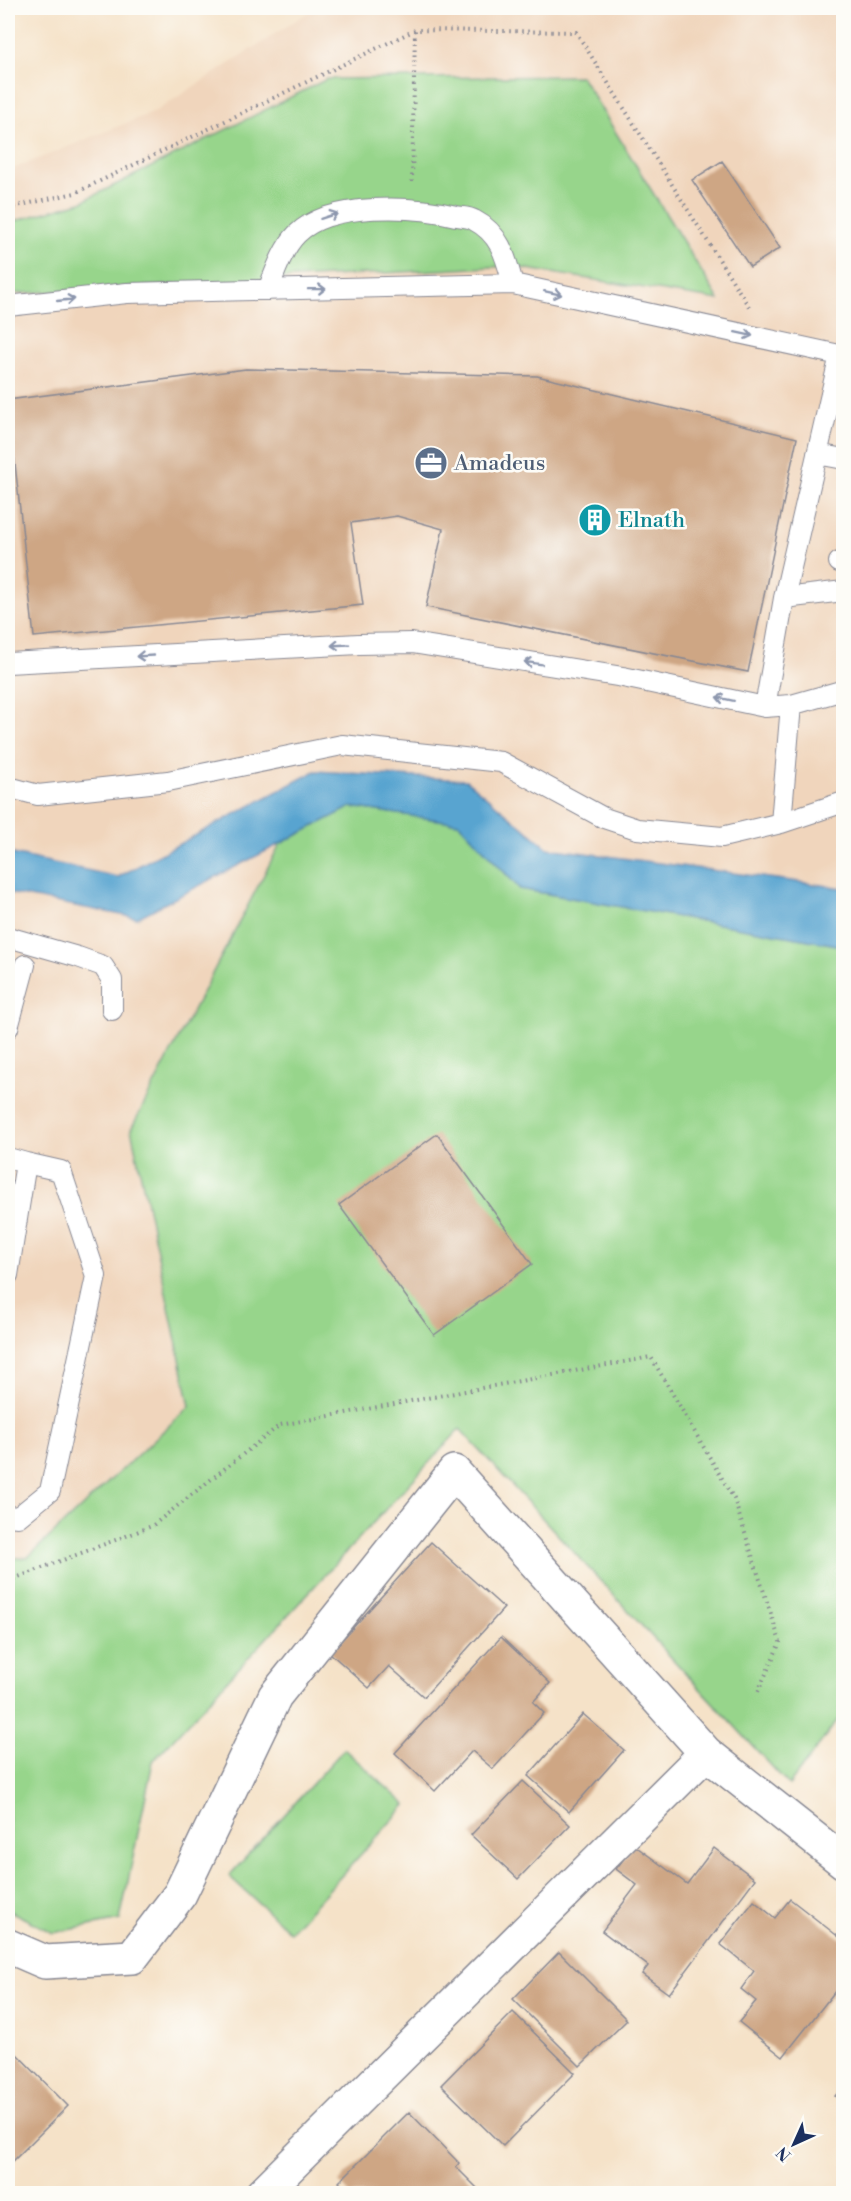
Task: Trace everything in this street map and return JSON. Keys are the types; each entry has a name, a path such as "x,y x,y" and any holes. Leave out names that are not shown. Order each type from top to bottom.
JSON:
{"street":[{"path":"8,1946 45,1962 132,1957 180,1894 275,1696 454,1472 706,1753 843,1862"},
{"path":"262,2193 706,1753"}],"lane":[{"path":"268,290 278,263 297,234 314,221 337,213 388,209 432,210 474,220 494,236 504,250 513,284"},
{"path":"8,306 127,293 513,284 842,356 784,598 765,707"},
{"path":"817,454 843,459"},
{"path":"784,598 843,591"},
{"path":"8,663 412,643 623,677 765,707 791,705 843,690"},
{"path":"781,822 791,705"},
{"path":"8,787 38,795 168,781 342,745 501,762 604,818 637,829 722,837 781,822 843,802"},
{"path":"8,937 103,966 112,980 112,1010"},
{"path":"8,1028 25,965"},
{"path":"8,1275 17,1161 61,1171 96,1276 50,1491 18,1517 8,1516"}],"path":[{"path":"411,188 415,30"},
{"path":"8,208 75,193 415,30 576,32 770,340"}],"shaded area":[{"path":"315,8 843,8 843,888 548,848 466,780 315,771 280,844 131,1129 190,1406 28,1557 8,1559 8,171 156,111"}],"green space":[{"path":"581,76 719,300 509,266 8,294 8,223 81,202 327,79"},
{"path":"351,807 459,823 520,889 843,946 843,1713 789,1785 460,1429 153,1761 120,1920 53,1933 8,1910 8,1559 28,1557 190,1406 131,1129 280,844"},
{"path":"344,1749 406,1805 290,1932 229,1876"}],"water":[{"path":"315,771 466,780 548,848 843,888 843,946 520,889 459,823 351,807 137,918 8,893 8,853 118,877"}],"building":[{"path":"722,161 780,248 750,267 692,180"},
{"name":"Elnath","path":"246,369 537,376 797,438 748,672 426,607 443,529 397,516 351,523 363,605 34,637 8,400"},
{"path":"437,1134 532,1264 434,1335 339,1205"},
{"path":"431,1542 504,1608 424,1697 389,1666 369,1688 330,1653"},
{"path":"501,1637 550,1683 533,1702 544,1713 493,1769 472,1751 435,1791 395,1753"},
{"path":"583,1714 624,1750 569,1812 528,1776"},
{"path":"523,1781 570,1825 518,1879 471,1835"},
{"path":"634,1845 687,1884 714,1848 755,1879 669,1994 642,1974 648,1966 602,1931 637,1885 616,1869"},
{"path":"790,1899 844,1941 844,1980 783,2057 739,2022 756,2001 741,1989 754,1971 720,1944 754,1901 775,1918"},
{"path":"559,1952 627,2020 580,2066 513,1999"},
{"path":"513,2012 575,2073 503,2146 441,2085"},
{"path":"8,2045 68,2106 11,2163 8,2159"},
{"path":"844,2085 844,2102 835,2096"},
{"path":"409,2112 459,2163 456,2167 483,2194 350,2194 339,2182"}],"place":[{"name":"Amadeus","path":"431,463"},
{"name":"Elnath","path":"595,520"}]}
